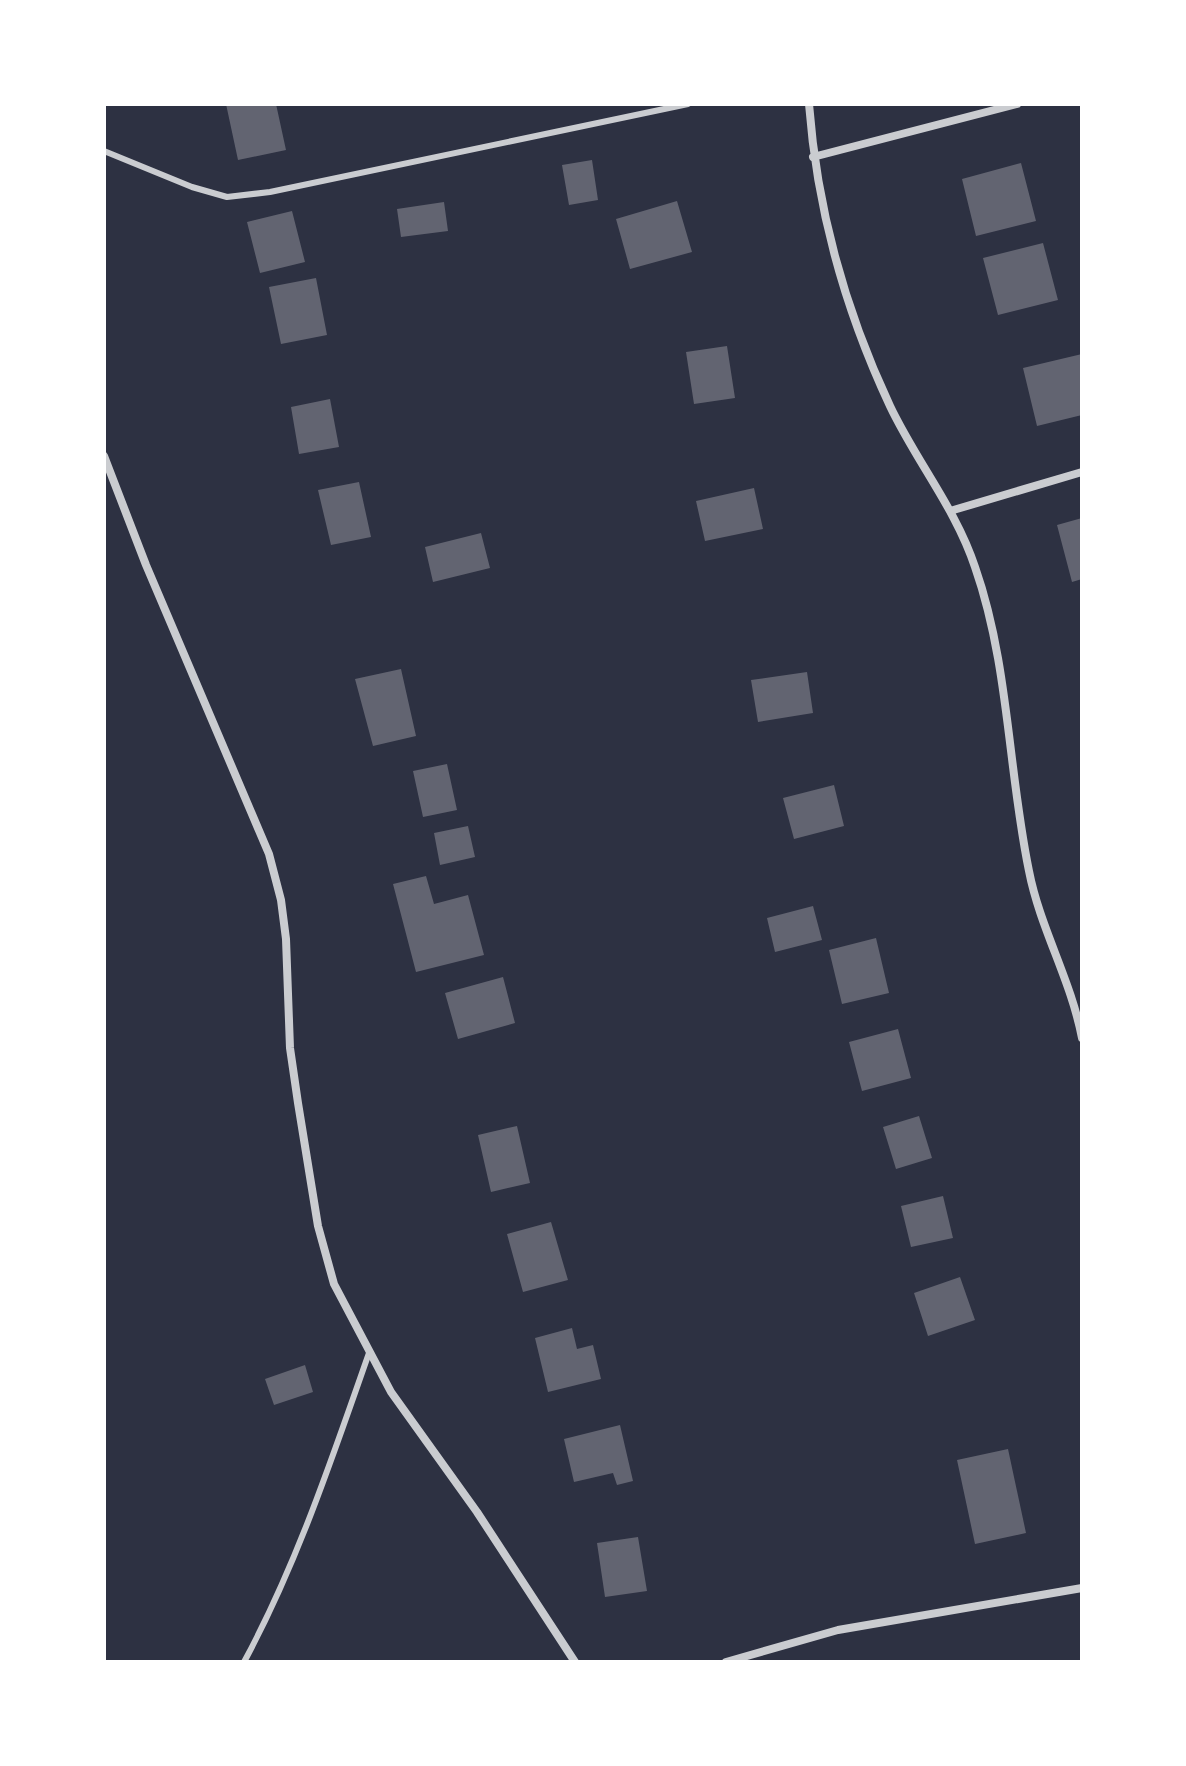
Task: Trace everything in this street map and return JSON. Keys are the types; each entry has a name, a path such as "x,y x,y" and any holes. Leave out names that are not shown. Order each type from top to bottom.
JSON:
{"street":[{"path":"809,104 813,157 831,247 866,348 891,407 960,527 975,566 989,615 1029,874 1077,1011 1082,1038"},
{"path":"813,157 1017,104"},
{"path":"104,456 146,565 269,854 283,913 290,1048 318,1226 334,1284 391,1392 477,1512 575,1662"},
{"path":"950,511 1082,472"},
{"path":"726,1662 838,1630 1082,1588"}],"lane":[{"path":"104,151 192,187 227,197 270,192 688,104"},
{"path":"244,1662 284,1583 369,1353"}],"building":[{"path":"226,104 276,104 286,150 238,160"},
{"path":"592,160 598,200 569,205 562,165"},
{"path":"1021,163 1036,221 976,236 962,179"},
{"path":"677,201 692,252 630,269 616,219"},
{"path":"444,202 448,231 401,237 397,209"},
{"path":"292,211 305,262 260,273 247,222"},
{"path":"1043,243 1058,300 998,315 983,258"},
{"path":"316,278 327,335 281,344 269,287"},
{"path":"727,346 735,398 694,404 686,352"},
{"path":"1082,354 1082,415 1037,426 1023,368"},
{"path":"330,399 339,447 299,454 291,407"},
{"path":"359,482 371,537 331,545 318,490"},
{"path":"754,488 763,529 705,541 696,501"},
{"path":"1082,518 1082,579 1072,582 1057,525"},
{"path":"481,533 490,568 433,582 425,547"},
{"path":"401,669 416,736 373,746 355,679"},
{"path":"807,672 813,713 758,722 751,680"},
{"path":"447,764 457,810 423,817 413,771"},
{"path":"834,785 844,826 794,839 783,798"},
{"path":"468,826 475,857 440,865 434,833"},
{"path":"426,876 434,904 468,895 484,955 416,972 393,884"},
{"path":"813,906 822,940 775,952 767,918"},
{"path":"876,938 889,993 842,1004 829,950"},
{"path":"503,977 515,1023 458,1039 445,993"},
{"path":"898,1029 911,1078 862,1091 849,1042"},
{"path":"919,1116 932,1158 896,1169 883,1127"},
{"path":"517,1126 530,1183 491,1192 478,1135"},
{"path":"943,1196 953,1238 911,1247 901,1206"},
{"path":"551,1222 568,1280 523,1292 507,1234"},
{"path":"960,1277 975,1320 928,1336 914,1293"},
{"path":"572,1328 577,1349 593,1345 601,1379 548,1392 535,1338"},
{"path":"305,1365 313,1392 274,1405 265,1379"},
{"path":"620,1425 633,1481 617,1485 613,1473 574,1482 564,1439"},
{"path":"1008,1449 1026,1533 975,1544 957,1460"},
{"path":"638,1537 647,1591 605,1597 597,1543"}]}
